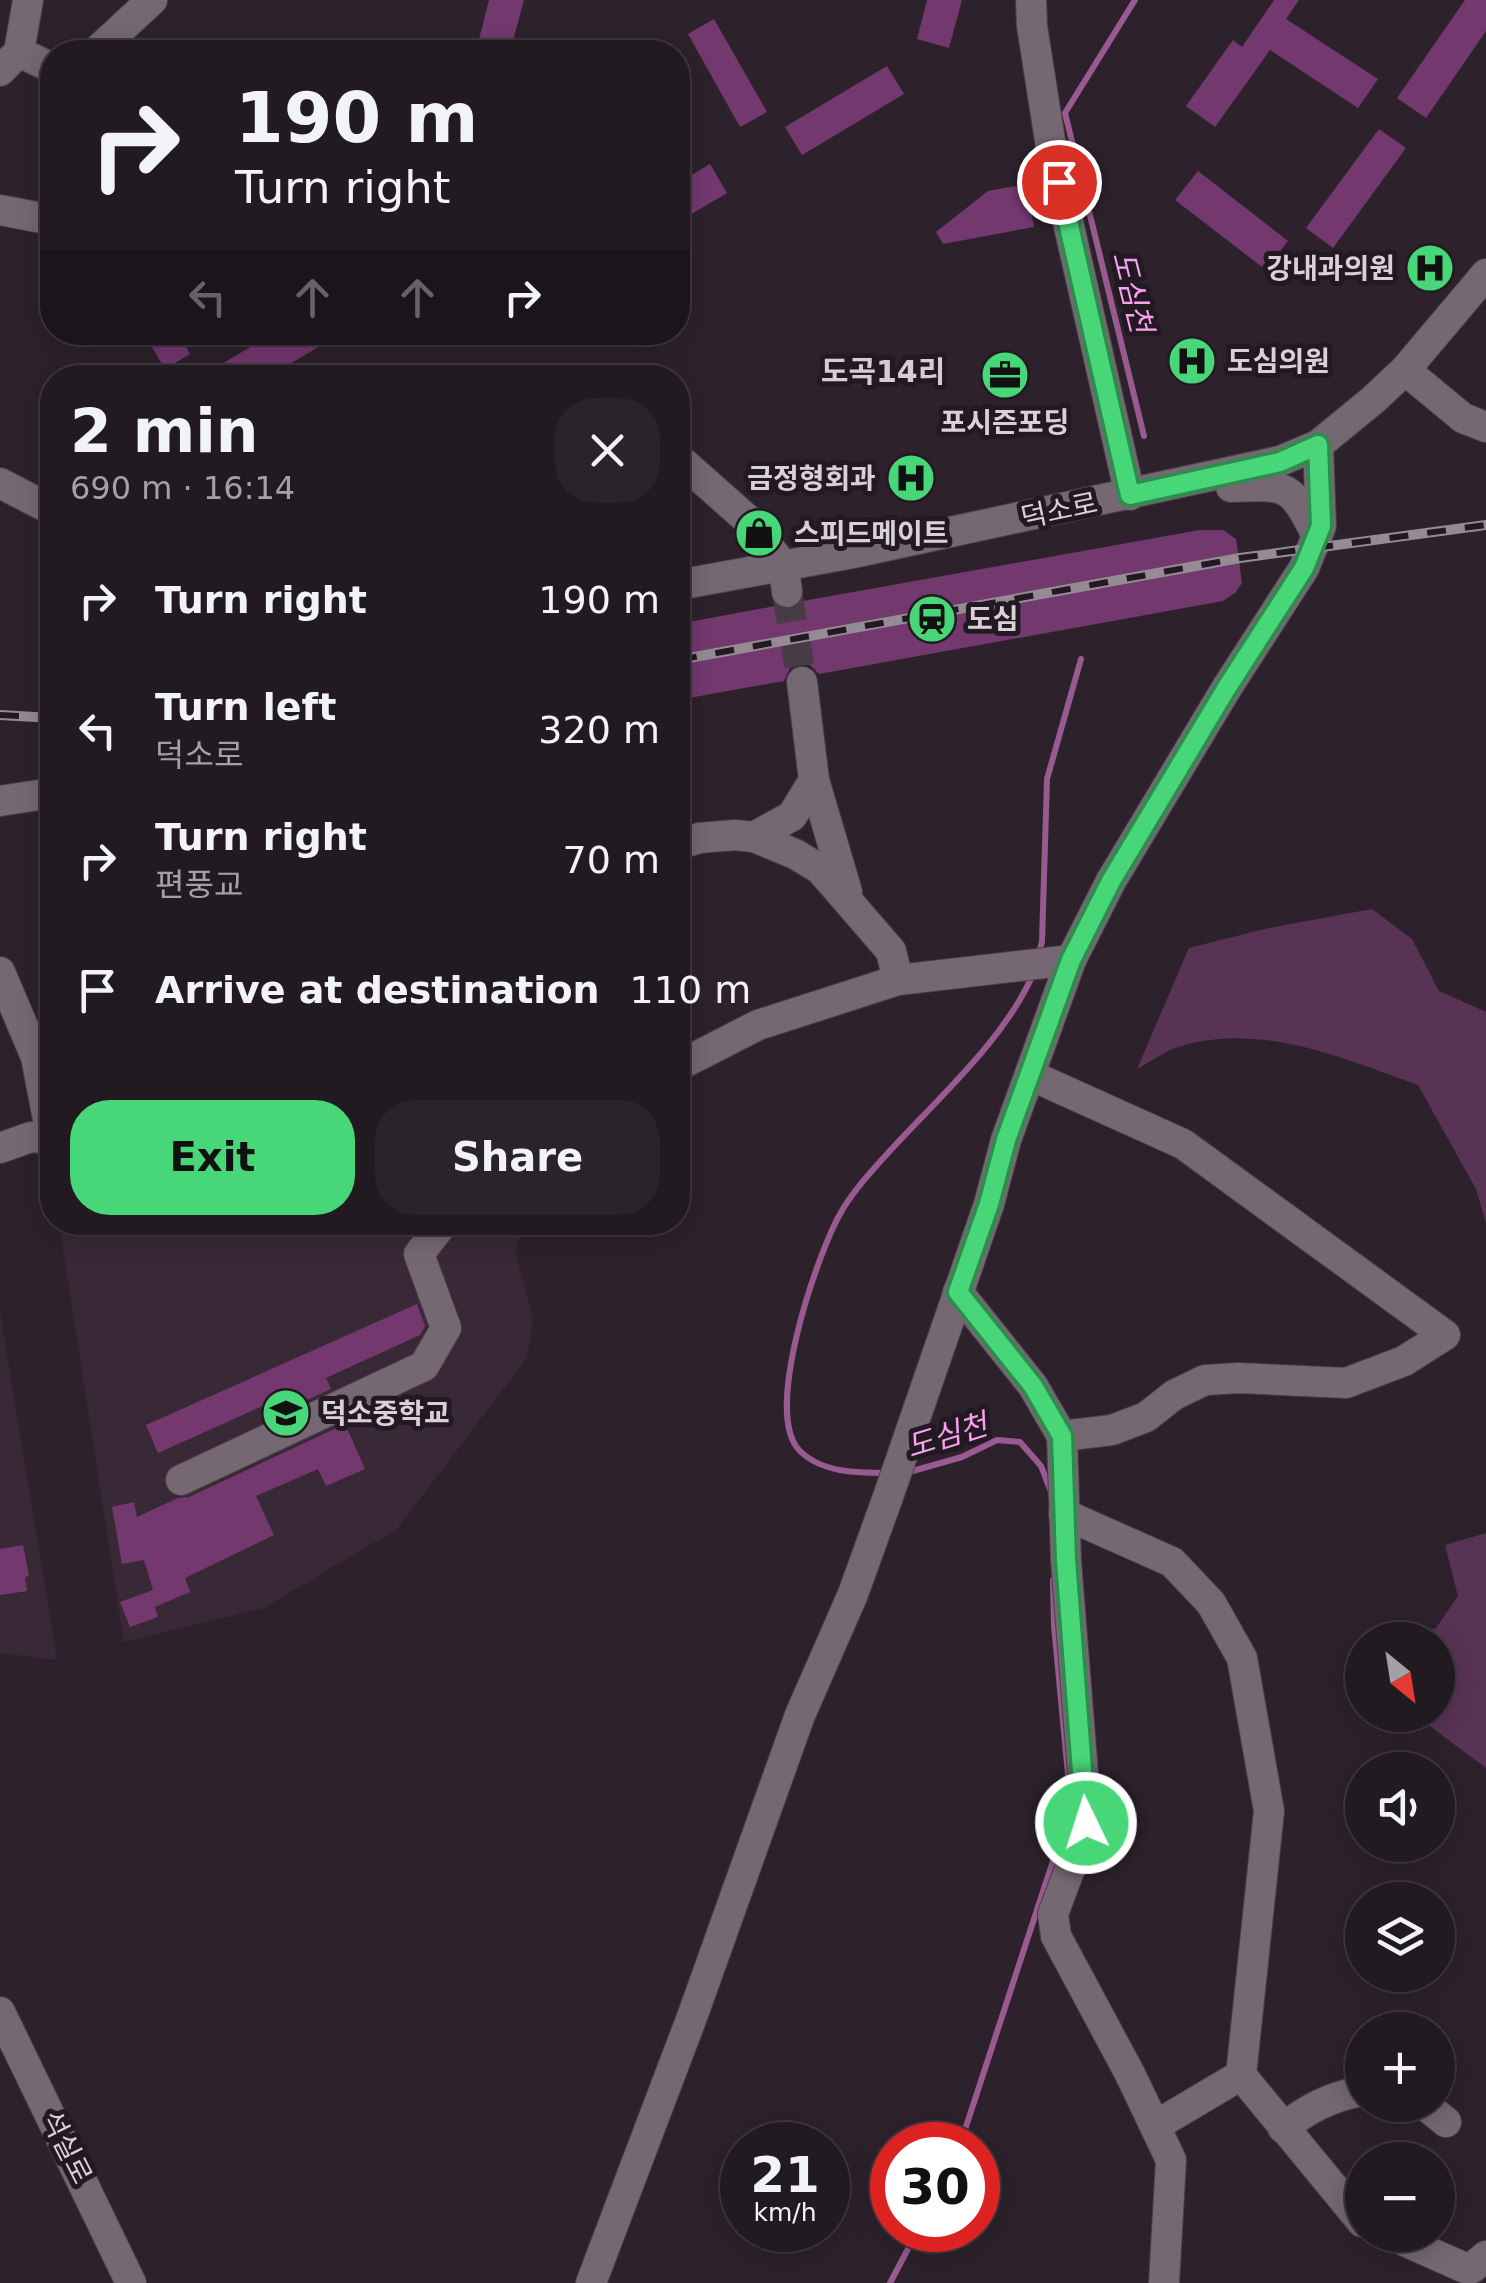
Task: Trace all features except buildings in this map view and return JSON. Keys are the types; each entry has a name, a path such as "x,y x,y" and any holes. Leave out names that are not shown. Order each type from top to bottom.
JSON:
{"street":[{"path":"28,0 10,61 40,66"},
{"path":"109,40 152,0"},
{"path":"1030,0 1051,147 1130,495"},
{"path":"0,210 40,218"},
{"name":"덕소로","path":"690,584 786,580 1280,462 1318,445 1404,370 1486,274"},
{"path":"1404,370 1463,418 1486,427"},
{"path":"591,2283 794,1732 853,1594 1071,960 1111,881 1304,568 1321,526 1318,445"},
{"path":"690,469 748,520 786,580"},
{"path":"1194,481 1221,487 1274,485 1289,492 1304,509 1317,536"},
{"path":"0,483 40,504"},
{"path":"796,854 812,820 814,780 802,682"},
{"path":"754,836 792,816 814,780"},
{"path":"814,780 851,902"},
{"path":"0,801 40,795"},
{"path":"690,841 754,836 820,869 891,951 898,980"},
{"path":"690,1060 758,1025 898,980 1071,960"},
{"path":"0,972 36,1057 40,1078"},
{"path":"1030,1074 1184,1144 1445,1335 1404,1361 1346,1383 1205,1380 1174,1395 1146,1417 1112,1430 1062,1436"},
{"path":"0,1148 31,1136 40,1138"},
{"path":"181,1480 424,1366 446,1328 419,1254 434,1235"},
{"path":"958,1292 1033,1386 1062,1436 1086,1823 1053,1914 1054,1925 1056,1936 1171,2160 1164,2283"},
{"path":"1064,1514 1172,1562 1211,1603 1242,1658 1269,1811 1241,2074 1345,2202"},
{"name":"석실로","path":"0,2012 131,2283"},
{"path":"1155,2126 1241,2074"},
{"path":"1283,2128 1313,2106 1345,2095"},
{"path":"1429,2252 1465,2268 1472,2268 1486,2256"}],"shaded area":[{"path":"1372,909 1412,939 1439,991 1486,1012 1486,1223 1476,1189 1418,1085 1300,1046 1239,1038 1178,1047 1137,1069 1189,948"},
{"name":"덕소중학교","path":"61,1235 522,1235 515,1250 533,1320 527,1358 397,1529 264,1608 124,1642"},
{"path":"0,1312 57,1660 0,1653"},
{"path":"1486,1533 1486,1768 1438,1732 1455,1732 1455,1622 1440,1622 1458,1596 1445,1545"}],"waterway":[{"name":"도심천","path":"1135,0 1065,113 1144,436"},
{"name":"도심천","path":"1038,955 1042,942 1047,779 1081,659"},
{"name":"도심천","path":"886,1473 841,1470 819,1464 800,1451 790,1432 790,1371 807,1297 830,1234 850,1198 988,1045 1034,972"},
{"name":"도심천","path":"909,1472 962,1457 997,1440 1020,1442 1041,1466 1051,1492"},
{"name":"도심천","path":"968,2122 1071,1806 1053,1580"},
{"name":"도심천","path":"890,2283 906,2252"}],"tunnel":[{"path":"787,592 802,682"}],"railway":[{"path":"690,658 1240,558 1486,525"},
{"path":"0,715 40,717"}],"place":[{"name":"강내과의원","path":"1430,268"},
{"name":"도심의원","path":"1192,361"},
{"name":"포시즌포딩","path":"1005,375"},
{"name":"금정형회과","path":"911,478"},
{"name":"스피드메이트","path":"759,533"},
{"name":"도심","path":"932,619"},
{"name":"덕소중학교","path":"286,1413"}],"district":[{"name":"도곡14리","path":"883,372"}],"route":[{"path":"1059,182 1130,495 1280,462 1318,445 1321,526 1304,568 1111,881 1071,960 1006,1140 989,1204 958,1292 1033,1386 1062,1436 1066,1560 1086,1823"}]}
